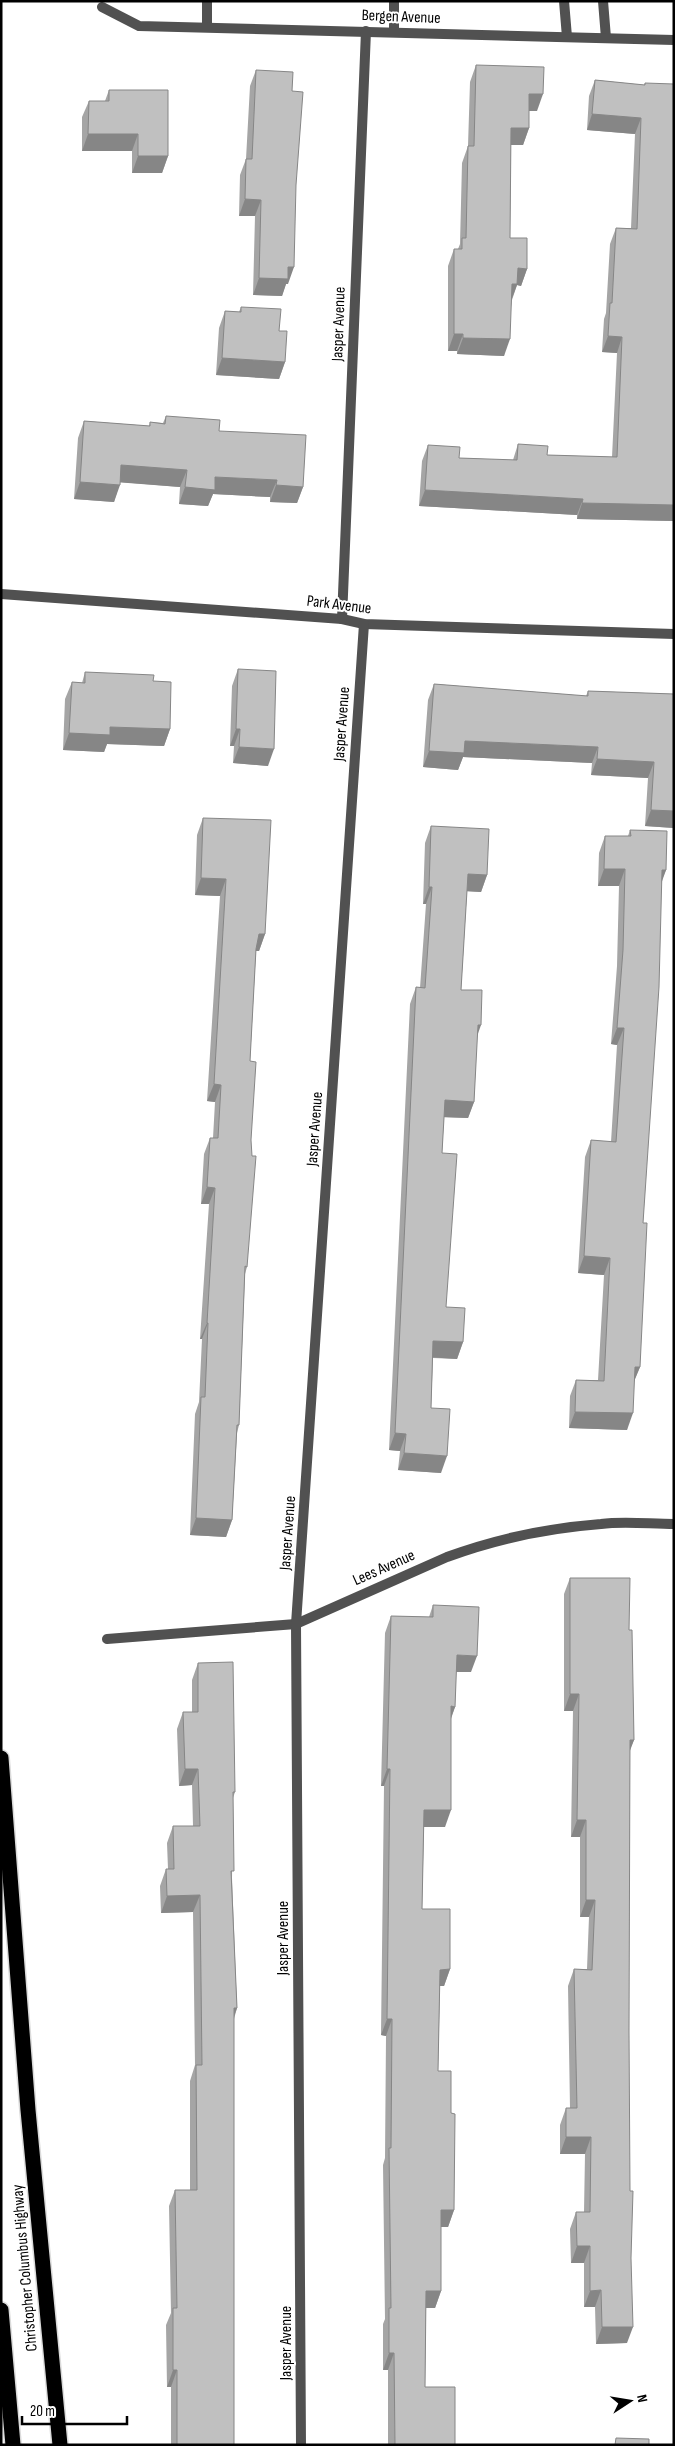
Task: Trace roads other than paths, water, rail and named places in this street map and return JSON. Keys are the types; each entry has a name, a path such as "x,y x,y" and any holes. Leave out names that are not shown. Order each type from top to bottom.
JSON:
{"highway":[{"name":"Christopher Columbus Highway","path":"1,1758 28,2110 60,2445"},
{"path":"1,2310 13,2445"}],"street":[{"path":"207,1 207,26"},
{"path":"394,1 394,32"},
{"path":"564,1 567,37"},
{"path":"603,1 606,38"},
{"name":"Bergen Avenue","path":"102,7 139,26 366,30 674,40"},
{"name":"Jasper Avenue","path":"342,619 366,30"},
{"name":"Park Avenue","path":"1,594 342,619 364,624 674,634"},
{"name":"Jasper Avenue","path":"301,2445 296,1624 364,624"},
{"name":"Lees Avenue","path":"107,1639 296,1624 446,1557 471,1548 532,1532 602,1523 674,1524"}]}
